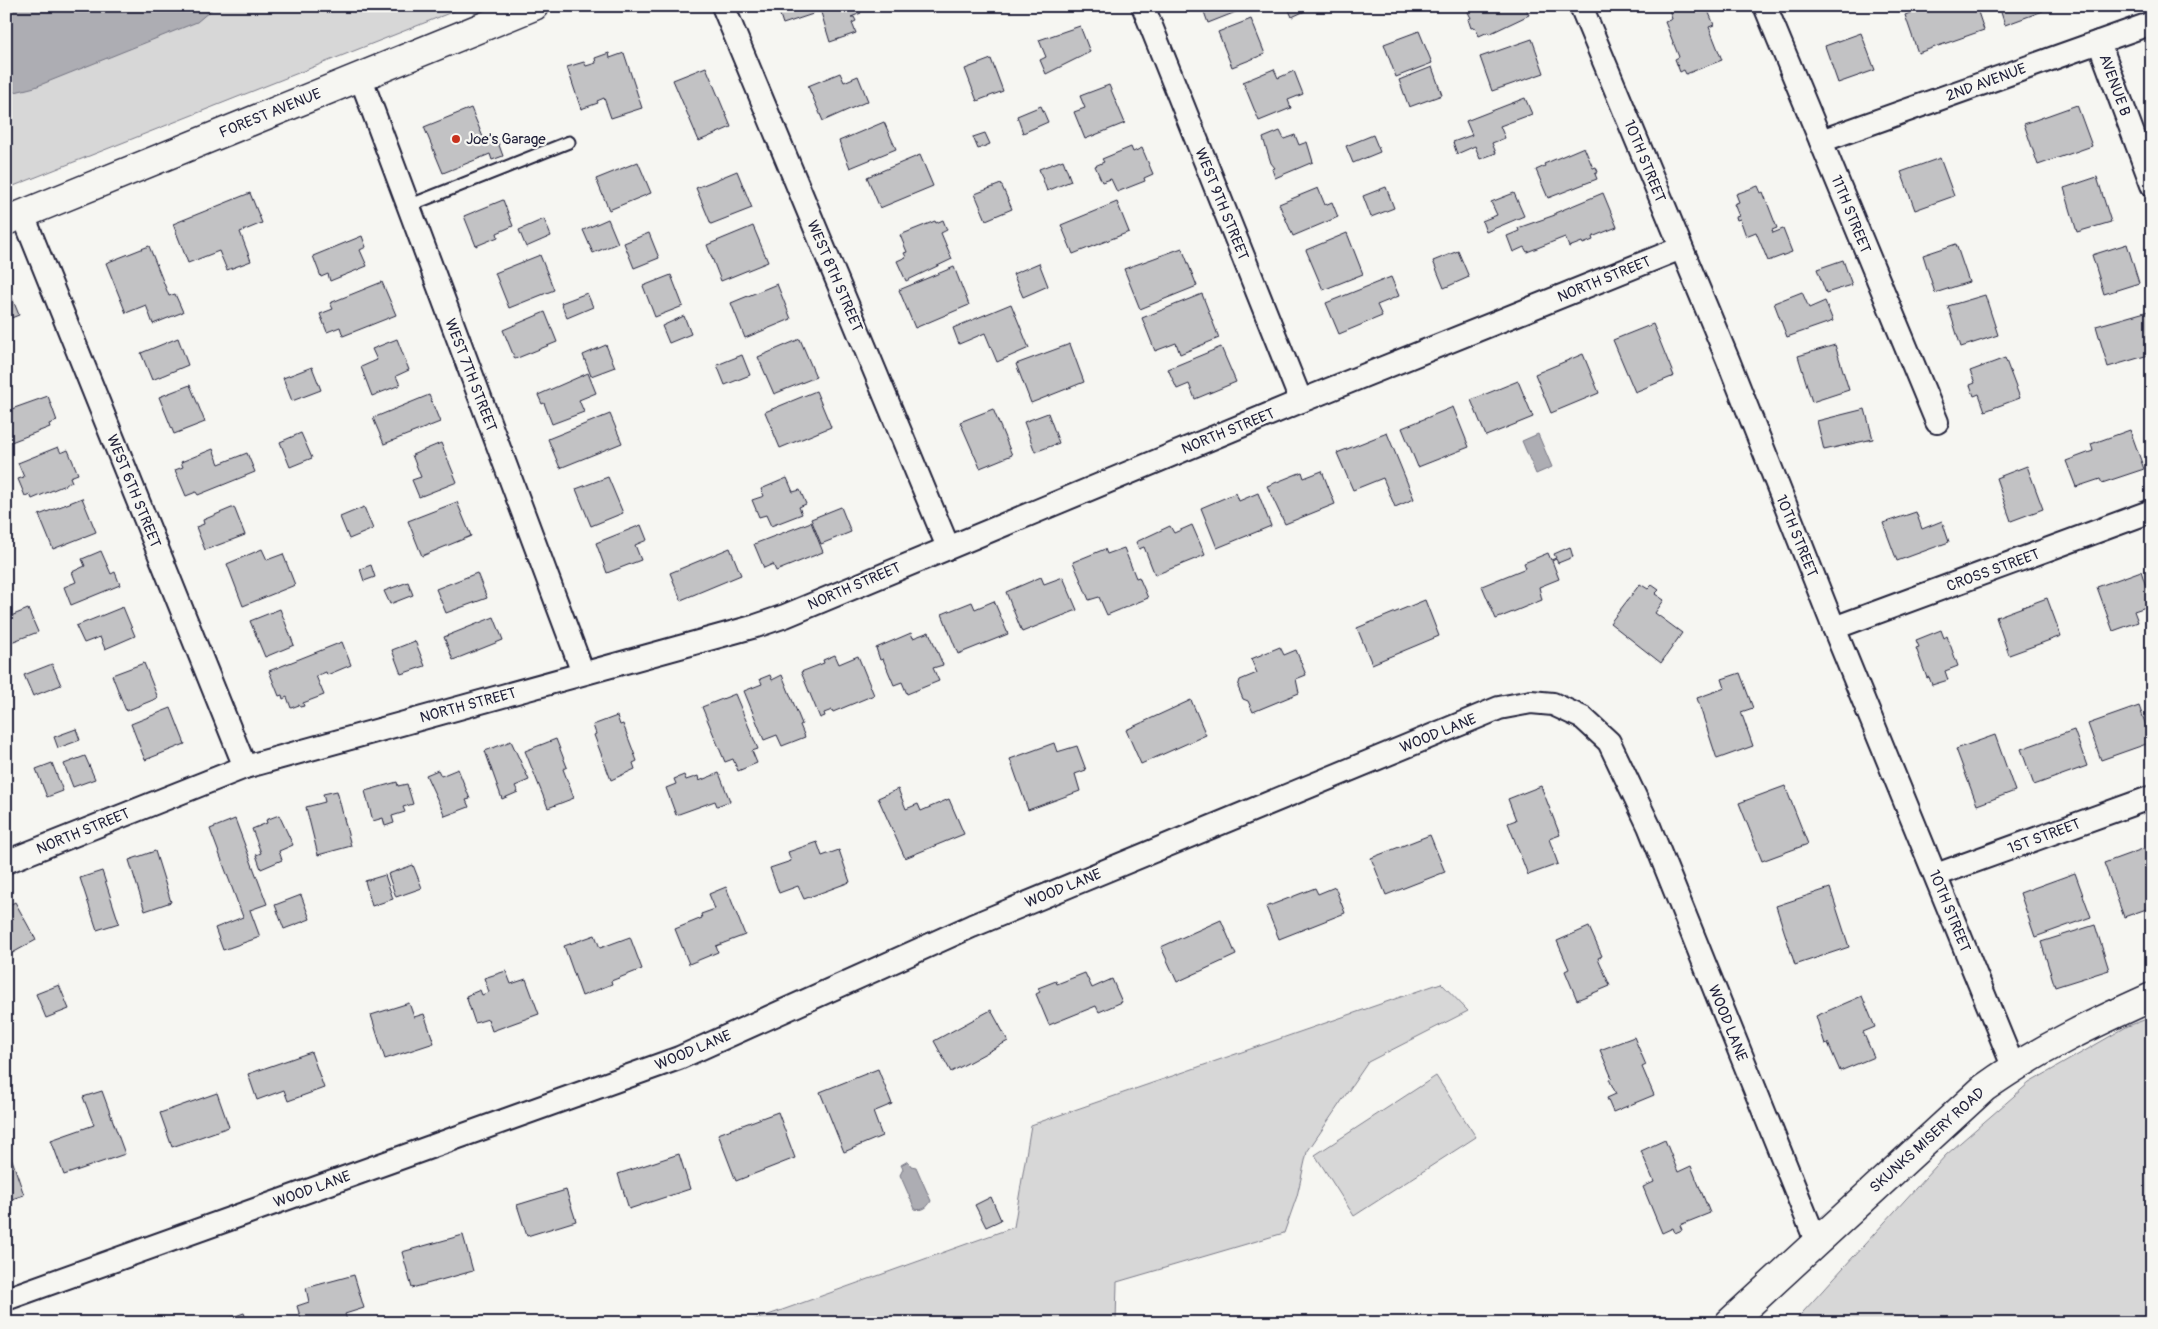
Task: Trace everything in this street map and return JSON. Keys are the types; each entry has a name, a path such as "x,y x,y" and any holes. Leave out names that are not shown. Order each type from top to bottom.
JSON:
{"main road":[{"name":"FOREST AVENUE","path":"15,218 534,6"},
{"name":"SKUNKS MISERY ROAD","path":"1729,1323 1984,1088 2013,1066 2120,1011 2152,998"}],"street":[{"name":"WEST 8TH STREET","path":"723,6 948,546"},
{"name":"WEST 9TH STREET","path":"1143,6 1301,401"},
{"name":"10TH STREET","path":"1581,6 1728,360 1834,628 2013,1066"},
{"name":"11TH STREET","path":"1765,6 1937,422"},
{"name":"2ND AVENUE","path":"1821,141 2152,23"},
{"name":"AVENUE B","path":"2099,42 2152,185"},
{"name":"WEST 7TH STREET","path":"360,76 583,673"},
{"name":"WEST 6TH STREET","path":"15,218 245,767"},
{"name":"NORTH STREET","path":"6,862 245,767 763,623 1301,401 1681,248"},
{"name":"CROSS STREET","path":"1834,628 2152,511"},
{"name":"WOOD LANE","path":"6,1298 680,1058 972,926 1499,708 1531,702 1553,704 1583,718 1609,742 1649,826 1816,1241"},
{"name":"1ST STREET","path":"1936,876 2152,798"}],"lane":[{"path":"408,206 569,142"}],"shaded area":[{"path":"6,6 467,6 6,189"},
{"path":"6,6 216,6 197,22 35,87 11,93 6,90"},
{"path":"1538,434 1552,467 1536,474 1522,441"},
{"path":"1441,983 1468,1011 1368,1062 1307,1152 1297,1196 1284,1233 1117,1282 1116,1323 746,1323 1014,1227 1031,1125"},
{"path":"2152,1017 2152,1323 1793,1323 1946,1155 2029,1083 2128,1026"},
{"path":"1436,1076 1476,1137 1354,1216 1315,1155"},
{"path":"908,1161 911,1166 916,1167 931,1201 923,1209 915,1209 900,1175 903,1169 901,1165"}],"building":[{"path":"777,6 811,6 813,14 783,24"},
{"path":"819,6 858,6 861,13 851,17 854,17 856,21 852,23 856,33 830,42"},
{"path":"1208,6 1251,6 1208,23 1203,9"},
{"path":"1287,6 1303,6 1305,11 1292,17"},
{"path":"1475,6 1525,6 1529,15 1489,34 1488,32 1479,36 1475,27 1471,28 1468,19 1471,18 1467,10"},
{"path":"1668,6 1701,6 1702,9 1707,8 1714,25 1709,27 1722,60 1686,74 1684,70 1680,72 1675,59 1679,57 1665,22 1672,19"},
{"path":"1928,6 1976,6 1984,30 1918,53 1905,15"},
{"path":"1999,6 2042,6 2043,11 2005,25"},
{"path":"1251,19 1265,54 1232,67 1218,32"},
{"path":"1080,26 1090,52 1046,74 1040,60 1046,57 1039,40"},
{"path":"1419,31 1432,63 1396,77 1384,44"},
{"path":"1861,33 1875,70 1838,83 1825,46"},
{"path":"1532,39 1544,73 1492,91 1480,57"},
{"path":"609,53 610,58 624,53 642,108 611,118 604,98 597,101 598,103 581,109 567,67 584,62 586,66 596,63 595,58"},
{"path":"991,59 1003,91 977,101 965,69"},
{"path":"706,67 731,127 699,141 673,80"},
{"path":"1432,67 1442,95 1409,107 1399,80"},
{"path":"1274,69 1278,78 1294,71 1303,94 1288,100 1291,108 1259,121 1243,82"},
{"path":"840,73 844,82 858,76 868,101 823,121 808,86"},
{"path":"1109,85 1125,123 1085,139 1074,112 1085,108 1080,96"},
{"path":"1525,98 1532,114 1500,126 1505,138 1492,143 1496,153 1480,159 1475,146 1457,154 1453,142 1472,135 1466,121"},
{"path":"2077,105 2092,146 2038,165 2024,124"},
{"path":"1041,106 1048,122 1023,133 1017,116"},
{"name":"Joe's Garage","path":"471,108 485,142 496,137 503,156 492,160 490,154 443,173 424,127"},
{"path":"884,122 896,149 850,168 839,141"},
{"path":"1280,131 1284,139 1295,135 1299,145 1307,142 1313,162 1275,178 1272,169 1275,168 1271,163 1263,138"},
{"path":"985,133 990,144 978,149 973,137"},
{"path":"1373,135 1380,152 1353,163 1346,146"},
{"path":"1131,147 1133,152 1142,148 1153,174 1144,178 1145,181 1117,192 1111,179 1102,182 1095,166 1104,162 1102,159"},
{"path":"1584,147 1593,168 1596,167 1598,172 1595,174 1597,179 1548,198 1536,170 1545,166 1544,164"},
{"path":"920,155 933,186 880,208 867,177"},
{"path":"1940,158 1954,196 1915,210 1901,172"},
{"path":"1063,160 1071,181 1047,191 1039,169"},
{"path":"638,162 651,193 609,210 596,179"},
{"path":"737,171 752,208 711,224 696,188"},
{"path":"2097,177 2111,222 2077,232 2064,188"},
{"path":"1001,184 1012,209 986,220 975,194"},
{"path":"1758,186 1761,193 1763,192 1777,228 1772,230 1773,233 1783,229 1792,252 1768,261 1756,232 1746,236 1740,219 1737,220 1736,217 1739,216 1734,204 1739,202 1736,194"},
{"path":"1386,187 1394,208 1371,217 1363,196"},
{"path":"1318,188 1325,205 1332,202 1338,217 1293,236 1279,204"},
{"path":"250,193 262,223 240,232 251,261 227,270 219,251 188,263 173,224"},
{"path":"1514,193 1524,216 1486,232 1482,221 1497,215 1491,202"},
{"path":"1603,193 1617,227 1592,237 1593,240 1583,244 1582,242 1569,247 1565,237 1527,252 1524,247 1513,252 1507,236 1519,231 1518,228 1555,215 1555,213"},
{"path":"503,200 513,226 497,233 498,237 476,246 464,216"},
{"path":"1117,202 1129,232 1073,254 1061,225"},
{"path":"544,219 551,236 526,247 519,230"},
{"path":"608,219 618,243 593,253 583,230"},
{"path":"943,220 947,230 941,233 952,259 906,281 897,261 906,257 904,253 907,252 900,235 935,221 936,223"},
{"path":"753,226 768,262 721,281 707,245"},
{"path":"649,233 659,258 634,268 624,243"},
{"path":"1347,233 1363,274 1323,290 1306,250"},
{"path":"362,236 366,247 360,250 367,266 330,281 328,274 321,277 313,256"},
{"path":"1956,244 1969,282 1935,293 1923,255"},
{"path":"2127,244 2139,283 2104,294 2092,255"},
{"path":"149,246 169,296 175,294 183,312 153,324 146,305 126,313 106,263"},
{"path":"1182,248 1197,286 1140,309 1124,269"},
{"path":"1458,251 1469,277 1444,288 1433,261"},
{"path":"540,255 554,290 509,308 495,273"},
{"path":"1843,260 1852,285 1826,293 1817,269"},
{"path":"1039,263 1048,286 1023,297 1013,274"},
{"path":"954,267 969,305 915,328 899,290"},
{"path":"671,275 683,306 655,317 643,286"},
{"path":"1391,277 1399,296 1377,305 1382,316 1339,334 1326,303"},
{"path":"382,282 396,315 343,336 340,327 327,332 320,314 333,309 330,303"},
{"path":"6,283 19,315 6,320"},
{"path":"777,284 791,319 745,338 731,303"},
{"path":"1802,292 1809,308 1825,301 1833,321 1787,337 1774,303"},
{"path":"587,293 593,307 567,318 561,303"},
{"path":"1202,294 1219,338 1180,354 1176,343 1155,351 1142,318"},
{"path":"1985,295 1998,335 1961,347 1948,306"},
{"path":"1011,304 1029,348 997,362 985,333 959,344 953,328"},
{"path":"2152,310 2152,354 2108,367 2096,326"},
{"path":"545,312 557,342 515,359 503,330"},
{"path":"684,316 691,334 669,343 662,326"},
{"path":"1653,324 1674,376 1635,392 1613,340"},
{"path":"178,338 188,365 152,380 141,353"},
{"path":"397,339 409,370 396,376 400,385 372,396 361,367 377,360 372,349"},
{"path":"800,339 816,377 774,394 758,357"},
{"path":"1070,344 1084,382 1031,403 1016,364"},
{"path":"606,345 615,367 591,376 583,355"},
{"path":"1835,345 1849,390 1812,402 1798,356"},
{"path":"1221,347 1236,382 1195,399 1189,384 1177,389 1168,369"},
{"path":"1583,354 1599,393 1551,413 1535,374"},
{"path":"742,355 750,375 725,385 717,365"},
{"path":"2005,358 2020,398 1985,411 1979,394 1974,396 1970,385 1975,383 1970,371"},
{"path":"312,367 321,390 292,401 283,378"},
{"path":"588,373 596,393 579,400 584,412 552,424 544,403 542,404 538,395"},
{"path":"1518,381 1533,417 1486,436 1471,400"},
{"path":"190,385 205,422 174,434 159,397"},
{"path":"816,391 831,427 780,448 765,412"},
{"path":"429,395 440,422 384,444 373,418"},
{"path":"48,396 57,421 49,424 50,427 6,444 6,411"},
{"path":"1453,407 1469,447 1418,467 1402,428"},
{"path":"993,409 1012,455 980,468 960,422"},
{"path":"1865,409 1873,439 1824,450 1817,421"},
{"path":"1048,413 1059,443 1035,452 1024,422"},
{"path":"610,414 622,443 560,468 548,439"},
{"path":"2130,430 2144,469 2102,483 2100,479 2076,487 2066,461 2093,451 2091,444"},
{"path":"301,433 312,458 290,467 280,442"},
{"path":"1387,433 1414,499 1395,507 1383,478 1353,490 1337,453"},
{"path":"441,443 457,482 419,497 412,480 421,477 412,455"},
{"path":"58,447 61,453 68,450 78,474 70,477 72,482 32,499 30,494 25,496 18,479 24,477 18,463"},
{"path":"213,449 219,464 247,453 255,472 198,495 196,492 186,496 175,470 183,467 181,462"},
{"path":"2027,466 2043,509 2011,521 1996,478"},
{"path":"1322,471 1335,504 1285,524 1267,486 1302,472 1304,478"},
{"path":"608,477 623,513 591,526 576,489"},
{"path":"787,478 793,492 800,490 806,504 799,507 802,514 771,526 766,515 759,517 752,500 764,496 761,489"},
{"path":"1236,493 1239,501 1258,493 1271,526 1217,548 1201,508"},
{"path":"82,498 96,532 53,549 39,515"},
{"path":"457,502 471,536 422,556 408,521"},
{"path":"234,507 245,535 205,550 196,527 204,524 203,520"},
{"path":"364,507 373,529 349,539 340,517"},
{"path":"841,507 851,532 821,544 811,519"},
{"path":"1916,512 1922,529 1942,521 1949,542 1897,561 1883,523"},
{"path":"811,522 823,552 776,571 773,564 764,568 754,544"},
{"path":"641,525 647,540 635,545 641,560 607,573 596,543"},
{"path":"1192,525 1205,555 1155,575 1144,547 1139,549 1136,542 1170,526 1174,533"},
{"path":"1570,547 1573,557 1558,563 1556,559 1552,561 1559,579 1539,587 1542,600 1496,619 1482,586 1526,568 1524,563 1548,553 1551,560 1556,558 1554,554"},
{"path":"730,548 741,575 681,600 670,573"},
{"path":"1124,548 1136,578 1139,577 1148,598 1107,615 1099,597 1089,600 1073,562 1105,549 1107,554"},
{"path":"262,549 267,560 283,554 295,585 243,606 227,564"},
{"path":"101,551 111,574 115,572 120,585 71,605 64,587 76,582 72,572 85,566 82,559"},
{"path":"371,565 375,577 364,581 360,569"},
{"path":"2141,571 2152,605 2134,611 2138,622 2113,631 2097,587"},
{"path":"477,573 487,598 446,613 436,589"},
{"path":"1041,577 1044,584 1063,577 1077,610 1022,632 1006,592"},
{"path":"408,582 413,595 390,604 384,591"},
{"path":"1640,584 1648,589 1652,585 1659,590 1655,594 1664,600 1655,613 1682,633 1661,663 1610,623"},
{"path":"2047,598 2061,636 2009,655 1996,617"},
{"path":"1425,600 1439,636 1372,664 1357,628"},
{"path":"994,601 1008,634 958,654 942,614 972,602 975,609"},
{"path":"123,607 135,636 105,649 100,637 84,643 76,626"},
{"path":"28,609 38,632 11,642 6,631 6,618"},
{"path":"280,609 294,645 265,657 250,621"},
{"path":"494,617 503,640 453,660 444,637"},
{"path":"1941,630 1944,638 1947,636 1958,666 1945,671 1948,680 1932,685 1929,677 1927,678 1916,648 1919,647 1916,640"},
{"path":"929,632 943,665 933,668 939,681 907,694 902,682 894,685 883,659 880,660 876,648 911,633 913,638"},
{"path":"415,641 425,666 401,674 392,650"},
{"path":"342,642 351,665 327,675 326,672 316,676 324,695 303,703 304,706 300,707 299,705 291,708 287,697 283,699 282,695 279,696 269,671"},
{"path":"1280,647 1284,655 1296,650 1306,675 1296,679 1299,693 1253,712 1248,701 1243,699 1238,687 1240,680 1257,673 1251,659"},
{"path":"835,655 839,664 858,656 874,695 833,712 832,710 824,713 825,716 820,718 801,672 824,663 823,660"},
{"path":"144,663 158,698 126,711 112,675"},
{"path":"52,664 61,685 33,696 24,675"},
{"path":"1740,673 1753,708 1741,712 1753,746 1717,759 1697,698 1725,688 1722,679"},
{"path":"770,675 772,680 782,675 802,724 800,725 805,737 782,746 777,735 764,740 744,691 762,684 760,679"},
{"path":"735,694 758,749 752,751 757,763 738,771 733,759 725,762 702,707"},
{"path":"1191,700 1206,735 1141,764 1126,730"},
{"path":"2139,706 2152,742 2101,760 2088,724"},
{"path":"171,708 185,744 145,760 131,724"},
{"path":"617,716 620,725 623,724 637,761 633,763 635,769 611,780 594,735 596,734 593,725"},
{"path":"76,729 80,740 58,748 54,737"},
{"path":"2074,730 2087,766 2034,785 2021,749"},
{"path":"1995,735 2015,791 1977,805 1956,749"},
{"path":"556,739 567,767 563,769 574,798 548,808 525,751"},
{"path":"511,741 529,780 515,786 518,792 502,799 485,751"},
{"path":"1054,743 1057,752 1077,746 1086,770 1075,774 1080,791 1028,810 1010,759"},
{"path":"85,756 95,779 73,787 64,764"},
{"path":"52,763 63,791 47,797 36,769"},
{"path":"458,769 470,799 466,800 469,807 445,816 426,775 438,770 441,776"},
{"path":"719,773 730,801 717,806 715,801 676,815 666,788 676,784 674,779 684,775 686,780 698,776 699,781"},
{"path":"397,782 398,786 407,784 413,804 403,807 405,812 392,816 394,823 385,826 383,818 373,821 365,791"},
{"path":"1541,786 1560,835 1549,839 1558,864 1528,875 1508,823 1516,820 1508,799"},
{"path":"1785,786 1808,844 1762,861 1739,803"},
{"path":"898,789 906,809 918,804 921,811 949,799 964,834 905,858 878,798"},
{"path":"337,791 351,846 318,855 306,807 325,802 323,794"},
{"path":"6,805 11,817 6,819"},
{"path":"279,815 293,845 279,851 282,860 261,869 256,855 261,853 252,829 267,823 266,820"},
{"path":"235,819 267,904 250,910 260,937 223,950 215,928 243,917 210,829"},
{"path":"1430,835 1445,872 1386,895 1371,858"},
{"path":"817,842 822,856 839,850 850,882 804,899 798,886 779,893 770,868 791,861 788,852"},
{"path":"2148,847 2149,850 2152,849 2152,907 2124,917 2104,863"},
{"path":"155,851 171,902 145,911 129,860"},
{"path":"413,865 422,888 396,897 388,874"},
{"path":"102,871 119,923 97,930 80,878"},
{"path":"2075,873 2091,917 2035,937 2020,893"},
{"path":"385,875 393,899 372,906 365,881"},
{"path":"726,887 745,935 716,946 718,952 689,964 675,929 702,918 701,914 715,909 709,894"},
{"path":"1335,887 1345,913 1279,939 1266,907 1315,888 1318,894"},
{"path":"1830,888 1849,947 1795,965 1776,906"},
{"path":"301,895 310,919 284,929 275,905"},
{"path":"15,902 36,940 7,956 6,907"},
{"path":"1221,920 1236,955 1177,982 1161,947"},
{"path":"2095,925 2109,970 2055,987 2041,942"},
{"path":"1589,927 1602,956 1598,958 1610,986 1577,1000 1565,971 1569,969 1557,941"},
{"path":"595,935 600,948 630,937 642,969 611,981 612,984 582,996 564,946"},
{"path":"506,971 511,984 526,979 539,1014 492,1031 488,1019 475,1023 466,996 480,990 482,995 489,992 484,978"},
{"path":"1085,973 1092,988 1112,979 1122,1002 1099,1012 1096,1006 1049,1025 1036,994 1040,992 1038,988 1056,981 1057,984"},
{"path":"59,985 69,1009 46,1018 36,994"},
{"path":"1862,996 1875,1027 1863,1032 1874,1057 1840,1071 1828,1043 1825,1044 1816,1016"},
{"path":"409,1003 414,1017 424,1014 434,1043 385,1059 371,1015"},
{"path":"991,1010 1008,1041 951,1072 934,1041"},
{"path":"1634,1037 1646,1065 1642,1067 1654,1095 1613,1112 1607,1098 1616,1094 1609,1079 1612,1078 1600,1050"},
{"path":"311,1052 324,1088 288,1101 284,1090 257,1100 248,1074"},
{"path":"878,1069 892,1104 873,1112 882,1136 844,1152 820,1092"},
{"path":"102,1091 125,1154 64,1175 51,1140 94,1125 83,1097"},
{"path":"217,1093 229,1127 172,1147 160,1113"},
{"path":"778,1112 795,1158 736,1181 718,1134"},
{"path":"1665,1140 1678,1172 1691,1166 1710,1213 1680,1225 1682,1230 1675,1233 1673,1228 1662,1233 1643,1187 1654,1182 1641,1151"},
{"path":"6,1145 24,1195 6,1201"},
{"path":"679,1154 690,1189 629,1209 618,1174"},
{"path":"566,1190 576,1221 527,1236 517,1205"},
{"path":"991,1197 1001,1220 986,1227 975,1205"},
{"path":"463,1235 473,1271 412,1288 402,1252"},
{"path":"354,1275 364,1308 345,1314 348,1323 302,1323 297,1306 309,1302 306,1288"},
{"path":"244,1313 248,1323 216,1323"}],"place":[{"name":"Joe's Garage","path":"456,139"}]}
